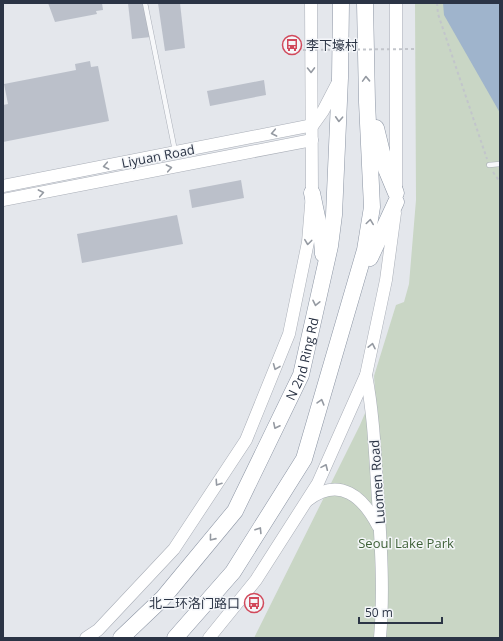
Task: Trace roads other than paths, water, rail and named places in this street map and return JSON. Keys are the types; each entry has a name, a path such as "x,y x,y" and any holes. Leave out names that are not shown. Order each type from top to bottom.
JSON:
{"highway":[{"name":"N 2nd Ring Rd","path":"120,638 163,598 235,511 301,375 322,275 330,246 334,215 340,78 341,3"},
{"path":"175,638 233,572 304,459 366,243 372,207 367,102 365,3"},
{"path":"352,294 396,198 367,102"},
{"path":"312,193 322,240 322,275"}],"main road":[{"path":"86,638 98,630 174,549 246,440 289,334 308,242 312,193 313,125 310,3"},
{"path":"209,638 256,580 318,483 366,375 386,280 396,198 396,3"},
{"path":"313,125 332,97 340,78"},
{"name":"Liyuan Road","path":"3,186 313,125"},
{"name":"Liyuan Road","path":"3,200 312,140"},
{"name":"Luomen Road","path":"366,375 372,410 380,529 382,616 380,638"},
{"path":"305,502 318,493 344,491 353,494 362,501 380,529"}],"lane":[{"path":"146,3 176,153"},
{"path":"489,165 500,164"}],"water":[{"path":"443,3 500,3 500,113 444,15"}],"place":[{"name":"李下壕村","path":"292,45"},
{"name":"北二环洛门路口","path":"254,603"}],"park label":[{"name":"Seoul Lake Park","path":"406,543"}]}
